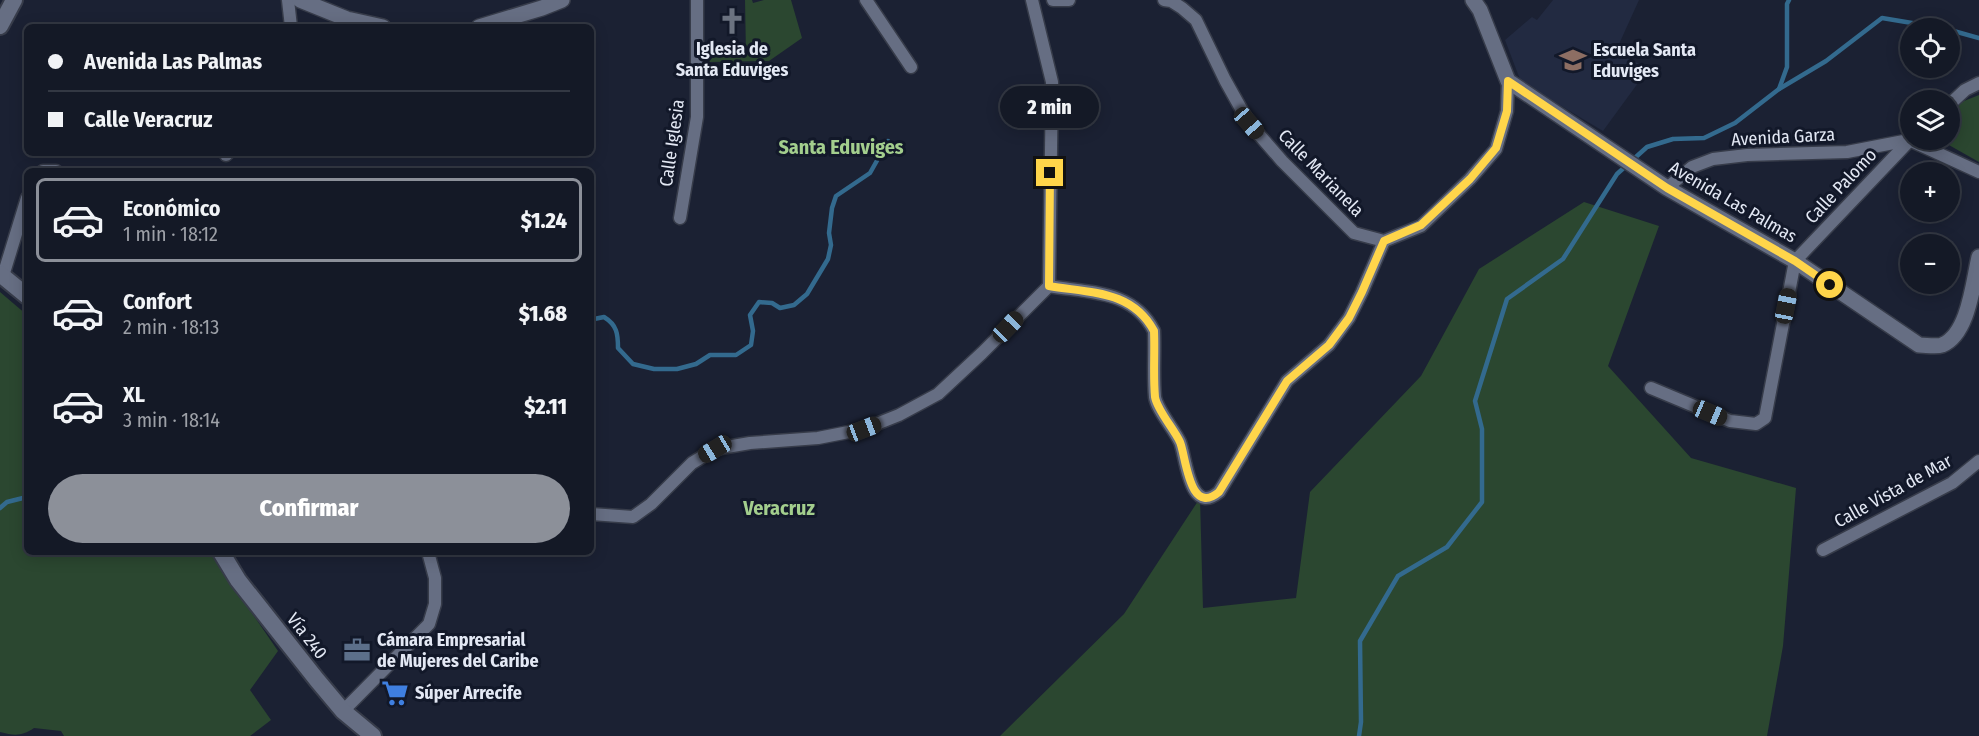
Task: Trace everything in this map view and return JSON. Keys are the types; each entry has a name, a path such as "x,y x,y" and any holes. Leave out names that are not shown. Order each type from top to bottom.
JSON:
{"main road":[{"path":"0,26 14,0"},
{"path":"2,275 24,293"},
{"name":"Vía 240","path":"223,555 238,580 343,711 373,736"}],"street":[{"path":"288,0 291,24"},
{"path":"300,0 347,19 370,24"},
{"path":"489,24 562,0"},
{"name":"Calle Iglesia","path":"680,218 697,117 697,0"},
{"path":"866,0 911,67"},
{"path":"594,514 633,517 651,504 692,463 715,449 750,443 819,438 864,429 899,415 938,394 1049,286 1052,82 1032,0"},
{"path":"1053,0 1069,0"},
{"name":"Calle Marianela","path":"1164,0 1171,1 1196,20 1249,123 1282,161 1354,233 1384,241"},
{"path":"1049,286 1120,298 1139,310 1149,322 1154,331 1155,400 1181,443 1191,487 1198,495 1207,498 1214,496 1219,492 1287,381 1329,345 1349,318 1384,241 1421,225 1470,179 1496,148 1507,111 1508,81 1480,10 1473,0"},
{"name":"Avenida Las Palmas","path":"1508,81 1667,188 1795,261 1919,345 1941,345 1955,337 1962,326 1979,257"},
{"path":"1960,95 1979,83"},
{"name":"Avenida Garza","path":"1667,188 1692,167 1713,159 1747,155 1847,152 1900,142"},
{"name":"Calle Palomo","path":"1795,261 1900,150"},
{"path":"1932,150 1979,172"},
{"path":"2,275 24,207"},
{"path":"1652,388 1730,422 1756,424 1765,418 1795,261"},
{"name":"Calle Vista de Mar","path":"1823,550 1952,483 1979,461"},
{"path":"343,711 429,624 435,604 435,578 429,555"}],"shaded area":[{"name":"Escuela Santa Eduviges","path":"1553,0 1639,0 1615,53 1649,68 1603,131 1521,82 1505,40 1532,17 1537,20"}],"green space":[{"path":"745,0 752,0 753,3 764,0 791,0 802,38 769,61 709,62 710,55 746,55"},
{"path":"1979,95 1979,162 1958,150 1960,150 1960,103"},
{"path":"1584,202 1659,226 1608,366 1691,458 1796,488 1783,646 1767,736 1000,736 1124,614 1200,498 1203,608 1296,598 1310,492 1421,376 1479,269"},
{"path":"0,292 24,312 24,555 212,555 278,651 250,690 271,720 250,736 64,736 61,731 34,728 26,733 18,734 0,732"}],"waterway":[{"path":"1779,89 1787,67 1787,4 1789,0"},
{"path":"1359,736 1361,722 1360,641 1398,576 1447,547 1482,502 1482,429 1475,401 1507,299 1563,259 1617,174 1647,147 1673,139 1704,138 1735,123 1779,89 1826,61 1882,18 1900,21"},
{"path":"1960,33 1979,38"},
{"path":"594,319 604,317 612,323 618,338 618,348 633,364 654,369 677,369 696,364 710,355 736,355 751,345 753,331 750,315 759,302 772,303 780,308 794,305 807,294 828,259 831,245 829,233 832,208 836,196 870,173 888,141"},
{"path":"0,508 7,502 24,498"}],"place":[{"name":"Iglesia de Santa Eduviges","path":"732,21"},
{"name":"Escuela Santa Eduviges","path":"1573,60"},
{"name":"Cámara Empresarial de Mujeres del Caribe","path":"357,650"},
{"name":"Súper Arrecife","path":"395,693"}],"district":[{"name":"Santa Eduviges","path":"841,147"},
{"name":"Veracruz","path":"779,508"}],"route":[{"path":"1050,173 1049,286 1120,298 1139,310 1149,322 1154,331 1155,400 1181,443 1191,487 1198,495 1207,498 1219,492 1287,381 1329,345 1349,318 1384,241 1421,225 1470,179 1496,148 1507,111 1508,81 1667,188 1795,261 1830,285"}]}
